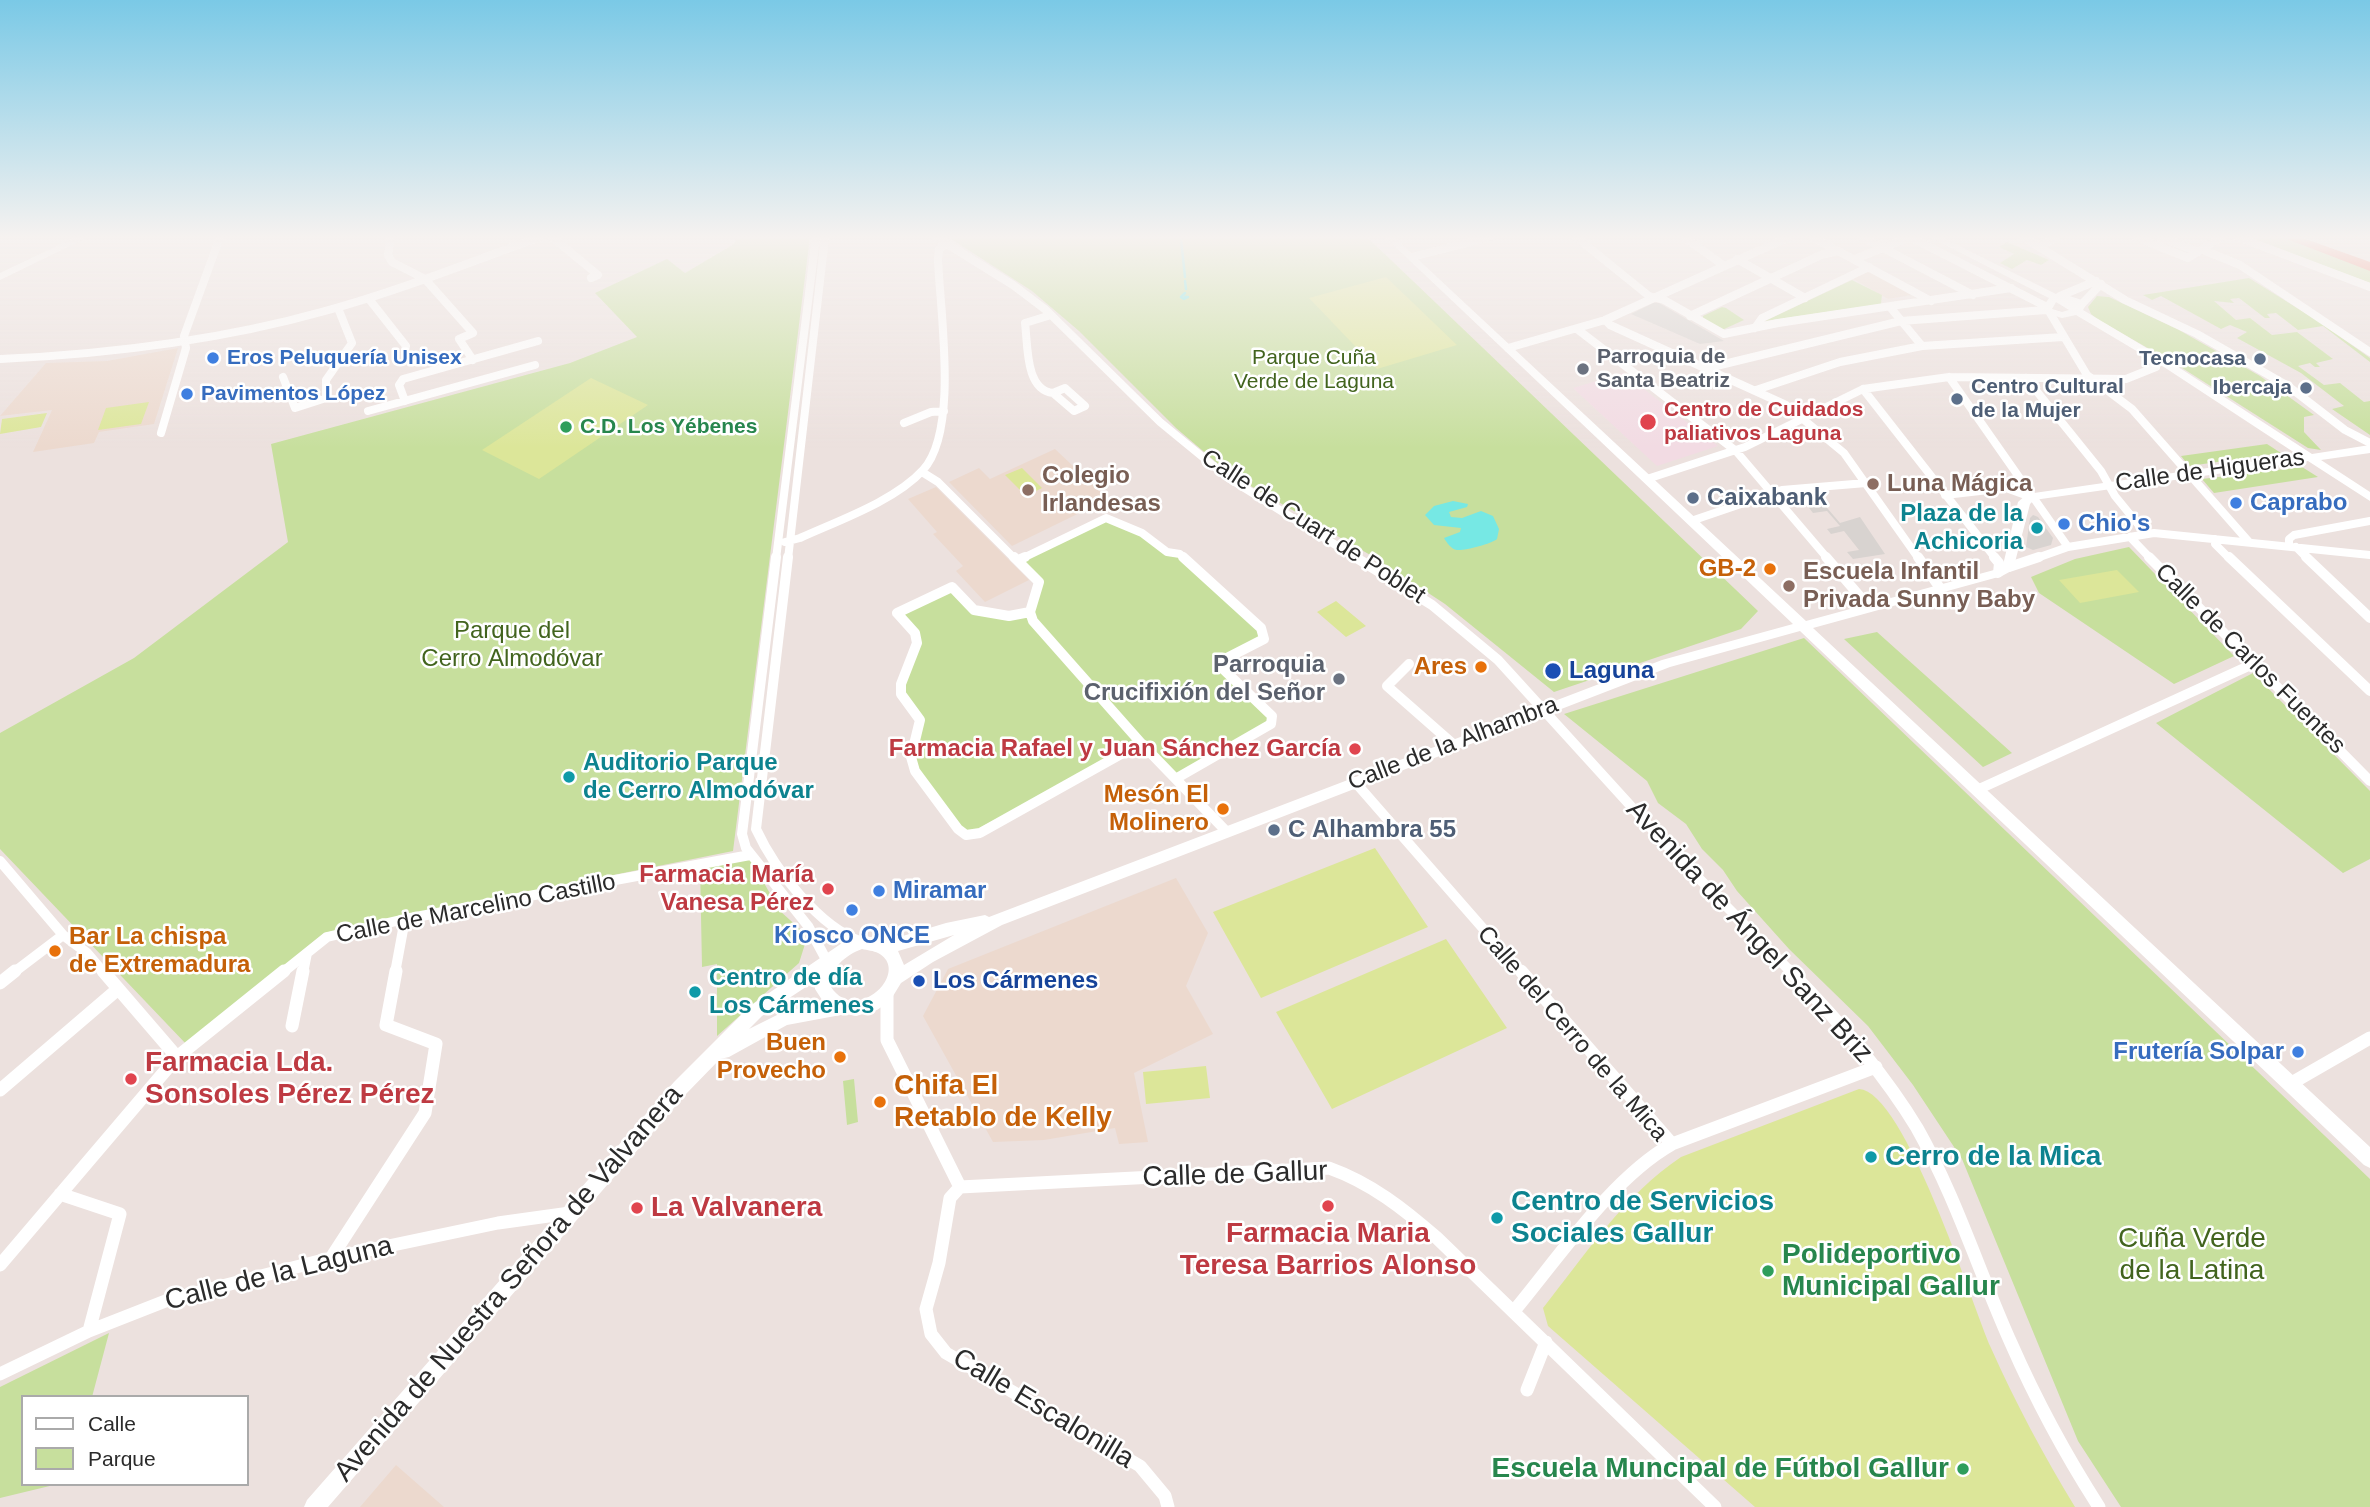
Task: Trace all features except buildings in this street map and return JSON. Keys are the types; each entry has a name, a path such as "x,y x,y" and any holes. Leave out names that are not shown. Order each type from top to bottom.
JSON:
{"street":[{"path":"161,433 186,341 184,336 194,307"},
{"path":"376,307 406,346 405,351"},
{"path":"450,307 473,333"},
{"path":"807,307 742,834 750,855 801,916 828,963"},
{"path":"817,307 756,828 765,851 816,910 842,934 886,948 897,961 897,978 887,995 887,1040 960,1187"},
{"path":"777,544 851,513 922,472 941,432 944,411 940,307"},
{"name":"Calle de Cuart de Poblet","path":"1041,307 1160,422 1227,477 1432,605 1498,660 1545,709"},
{"path":"1465,307 2370,1159"},
{"path":"1508,348 1605,320 1633,307"},
{"path":"1674,307 1719,333 1887,307"},
{"path":"1690,316 1708,307"},
{"path":"1755,328 1762,318 1785,307"},
{"path":"1889,307 1922,346"},
{"path":"1712,371 1712,367 1901,321 2022,307"},
{"path":"2052,307 2063,337 2087,375 2132,409 2249,542"},
{"path":"2061,307 2073,311 2171,367 2332,476 2370,497"},
{"path":"2073,311 2075,307"},
{"path":"2073,311 2076,307"},
{"path":"2141,307 2197,334 2288,386 2345,430 2370,443"},
{"path":"2303,307 2370,352"},
{"path":"0,359 82,355 186,341 338,308 352,343 326,380 326,398 295,408 283,377"},
{"path":"2073,311 2156,367 2290,448"},
{"path":"1051,315 1025,323 1034,382 1044,392 1053,393"},
{"path":"1605,320 1610,325 1781,402 1802,418 1844,453 1940,588"},
{"path":"1577,328 1736,451 1869,607"},
{"path":"473,360 459,339 482,331"},
{"path":"1756,390 1840,362 1922,346 2063,337"},
{"path":"405,401 399,385 403,379 538,341"},
{"path":"368,411 535,365"},
{"path":"1647,479 1736,451 1863,389 1948,377 2126,379 2156,367"},
{"path":"1948,377 2068,547"},
{"path":"2026,378 2146,534"},
{"path":"1863,389 2003,570"},
{"path":"904,423 931,412 944,411"},
{"name":"Calle de Higueras","path":"2031,497 2370,449"},
{"path":"922,472 937,482 1039,582 1030,612 1033,621 1141,743 1226,831"},
{"path":"2332,476 2370,507"},
{"path":"1691,521 1772,492 1866,483"},
{"path":"1944,495 2007,488 2031,497"},
{"path":"2003,570 2024,502 2031,497"},
{"path":"1018,560 1106,518 1142,533 1167,552 1180,554 1261,628 1264,639 1225,659 1223,669 1272,716 1271,724 1177,778"},
{"path":"2370,522 2294,535 2289,539 2293,546 2370,618"},
{"name":"Calle de la Alhambra","path":"897,978 927,957 997,920 1667,663 2003,570 2068,547 2146,534 2370,555"},
{"name":"Calle de Carlos Fuentes","path":"2130,537 2370,781"},
{"path":"2216,539 2215,544 2370,691"},
{"path":"1030,612 1009,616 974,610 952,587 897,613 915,633 917,643 901,684 901,694 920,720 911,757 915,771 958,829 966,835 981,833 1141,743"},
{"path":"1409,664 1387,687 1453,744"},
{"path":"1977,790 2253,664"},
{"name":"Avenida de Ángel Sanz Briz","path":"1545,709 1669,848 1827,1009 1876,1067 1917,1129 1948,1188 2010,1342 2060,1446 2099,1507"},
{"name":"Calle del Cerro de la Mica","path":"1355,782 1672,1144 1647,1158 1625,1178 1514,1311"},
{"name":"Calle de Marcelino Castillo","path":"0,1265 177,1057 327,937 405,919 750,855"},
{"path":"2,868 62,935 87,953 177,1057"},
{"path":"331,1258 425,1113 436,1044 386,1025 405,919"},
{"name":"Calle de la Alhambra","path":"886,948 946,930 997,920"},
{"path":"0,983 62,935"},
{"path":"862,942 849,946 828,963 823,976 824,989 832,1000 844,1007 863,1008 887,995"},
{"path":"292,1026 307,953"},
{"name":"Avenida de Nuestra Señora de Valvanera","path":"314,1507 570,1213 706,1062 756,1011 828,963"},
{"path":"0,1090 118,989"},
{"name":"Avenida de Nuestra Señora de Valvanera","path":"706,1062 783,1019 844,1007"},
{"path":"2290,1084 2370,1038"},
{"path":"1672,1144 1876,1067"},
{"name":"Calle de Gallur","path":"960,1187 1329,1168 1367,1182 1425,1229 1514,1311 1715,1507"},
{"name":"Calle Escalonilla","path":"960,1187 950,1198 939,1263 926,1308 931,1335 946,1353 1140,1466 1165,1496 1168,1507"},
{"path":"60,1194 120,1214 89,1331"},
{"name":"Calle de la Laguna","path":"0,1374 89,1331 168,1300 331,1258 498,1223 570,1213"},
{"path":"1527,1390 1546,1342"}],"shaded area":[{"path":"1644,307 1666,307 1724,341 1700,344 1631,314"},
{"path":"178,348 154,424 99,432 94,443 33,452 52,410 0,416 46,363 107,361"},
{"name":"Centro de Cuidados paliativos Laguna","path":"1623,373 1718,446 1657,466 1573,388"},
{"name":"Colegio Irlandesas","path":"1055,449 1108,499 1012,546 949,482 979,468 990,479"},
{"path":"936,487 1029,580 985,602 956,571 963,566 933,534 937,532 908,499"},
{"path":"1822,502 1840,523 1860,517 1885,554 1853,559 1847,552 1859,550 1844,531 1831,534 1827,529 1840,526 1827,511 1813,513 1806,504"},
{"name":"Plaza de la Achicoria","path":"2033,515 2038,517 2053,538 2051,545 2033,550 2026,547 2030,518"},
{"path":"1176,878 1208,933 1186,986 1213,1034 1134,1073 1148,1142 1119,1144 1115,1128 1044,1140 993,1142 923,1016 948,969"},
{"path":"396,1465 444,1507 360,1507"}],"green space":[{"name":"Parque del Cerro Almodóvar","path":"609,307 801,307 733,851 324,933 187,1045 0,849 0,733 134,658 288,542 271,444 570,363 637,337"},
{"name":"Parque Cuña Verde de Laguna","path":"1051,307 1441,307 1758,611 1741,629 1554,692 1445,604 1372,556 1230,474 1176,428 1079,331"},
{"path":"1318,307 1418,307 1457,345 1377,369"},
{"path":"1723,307 1744,320 1722,330 1703,316"},
{"path":"1794,307 1858,307 1765,321"},
{"path":"2088,307 2131,307 2179,330 2260,376 2314,415 2304,417 2304,432 2321,450 2308,448 2091,314"},
{"path":"2182,307 2221,307 2236,320 2250,318 2272,335 2297,332 2333,359 2316,363 2320,367 2310,363 2298,366 2324,385 2340,383 2364,402 2370,401 2370,435 2332,409 2344,406 2301,373 2237,338 2247,332 2230,325 2221,329"},
{"path":"2251,307 2296,307 2370,358 2370,362 2323,326 2298,330 2276,313 2267,314 2270,318 2265,318"},
{"name":"C.D. Los Yébenes","path":"591,378 648,405 539,479 482,450"},
{"path":"149,402 141,424 98,430 106,408"},
{"path":"47,413 41,427 0,434 2,419"},
{"path":"2267,444 2281,453 2189,466 2181,456"},
{"path":"2302,467 2318,477 2214,493 2202,479"},
{"path":"1022,468 1042,488 1026,496 1005,475"},
{"path":"1106,518 1142,533 1167,552 1180,554 1265,635 1225,659 1223,669 1272,716 1271,724 1177,778 1141,743 966,835 915,771 920,720 901,694 917,643 897,613 952,587 974,610 1030,612 1039,582 1018,560"},
{"path":"2129,547 2234,656 2174,684 2039,593 2031,577 2075,559"},
{"path":"2117,570 2139,592 2080,603 2059,580"},
{"path":"1336,601 1366,626 1346,637 1317,612"},
{"path":"1877,632 2012,753 1983,767 1844,639"},
{"name":"Cuña Verde de la Latina","path":"1804,638 2370,1179 2370,1507 2121,1507 2078,1441 1962,1159 1913,1085 1868,1026 1789,949 1737,891 1723,870 1702,849 1686,824 1658,803 1647,781 1564,714"},
{"path":"2253,673 2370,791 2370,859 2343,873 2156,723"},
{"path":"1375,848 1428,927 1261,998 1213,912"},
{"path":"748,855 780,911 800,929 805,944 799,963 717,1036 717,964 702,967 700,864"},
{"path":"1446,939 1507,1028 1332,1109 1276,1012"},
{"path":"1206,1066 1210,1098 1146,1104 1143,1072"},
{"path":"854,1079 858,1122 847,1125 843,1081"},
{"name":"Polideportivo Municipal Gallur","path":"1859,1089 1877,1099 1896,1124 1916,1160 2000,1368 2030,1429 2075,1507 1755,1507 1548,1326 1543,1308 1606,1227 1660,1172 1681,1157"},
{"path":"109,1333 93,1395 21,1395 21,1486 50,1486 0,1498 0,1387"}],"water":[{"path":"1453,501 1468,504 1467,507 1449,512 1451,517 1462,518 1481,511 1493,516 1499,529 1497,539 1465,549 1457,550 1451,547 1444,538 1460,532 1461,528 1434,525 1425,515 1434,506"}],"place":[{"name":"Eros Peluquería Unisex","path":"213,358"},
{"name":"Tecnocasa","path":"2260,359"},
{"name":"Parroquia de Santa Beatriz","path":"1583,369"},
{"name":"Ibercaja","path":"2306,388"},
{"name":"Pavimentos López","path":"187,394"},
{"name":"Centro Cultural de la Mujer","path":"1957,399"},
{"name":"Centro de Cuidados paliativos Laguna","path":"1648,422"},
{"name":"C.D. Los Yébenes","path":"566,427"},
{"name":"Luna Mágica","path":"1873,484"},
{"name":"Colegio Irlandesas","path":"1028,490"},
{"name":"Caixabank","path":"1693,498"},
{"name":"Caprabo","path":"2236,503"},
{"name":"Chio's","path":"2064,524"},
{"name":"Plaza de la Achicoria","path":"2037,528"},
{"name":"GB-2","path":"1770,569"},
{"name":"Escuela Infantil Privada Sunny Baby","path":"1789,586"},
{"name":"Ares","path":"1481,667"},
{"name":"Laguna","path":"1553,671"},
{"name":"Parroquia Crucifixión del Señor","path":"1339,679"},
{"name":"Farmacia Rafael y Juan Sánchez García","path":"1355,749"},
{"name":"Auditorio Parque de Cerro Almodóvar","path":"569,777"},
{"name":"Mesón El Molinero","path":"1223,809"},
{"name":"C Alhambra 55","path":"1274,830"},
{"name":"Farmacia María Vanesa Pérez","path":"828,889"},
{"name":"Miramar","path":"879,891"},
{"name":"Kiosco ONCE","path":"852,910"},
{"name":"Bar La chispa de Extremadura","path":"55,951"},
{"name":"Los Cármenes","path":"919,981"},
{"name":"Centro de día Los Cármenes","path":"695,992"},
{"name":"Frutería Solpar","path":"2298,1052"},
{"name":"Buen Provecho","path":"840,1057"},
{"name":"Farmacia Lda. Sonsoles Pérez Pérez","path":"131,1079"},
{"name":"Chifa El Retablo de Kelly","path":"880,1102"},
{"name":"Cerro de la Mica","path":"1871,1157"},
{"name":"Farmacia Maria Teresa Barrios Alonso","path":"1328,1206"},
{"name":"La Valvanera","path":"637,1208"},
{"name":"Centro de Servicios Sociales Gallur","path":"1497,1218"},
{"name":"Polideportivo Municipal Gallur","path":"1768,1271"},
{"name":"Escuela Muncipal de Fútbol Gallur","path":"1963,1469"}]}
